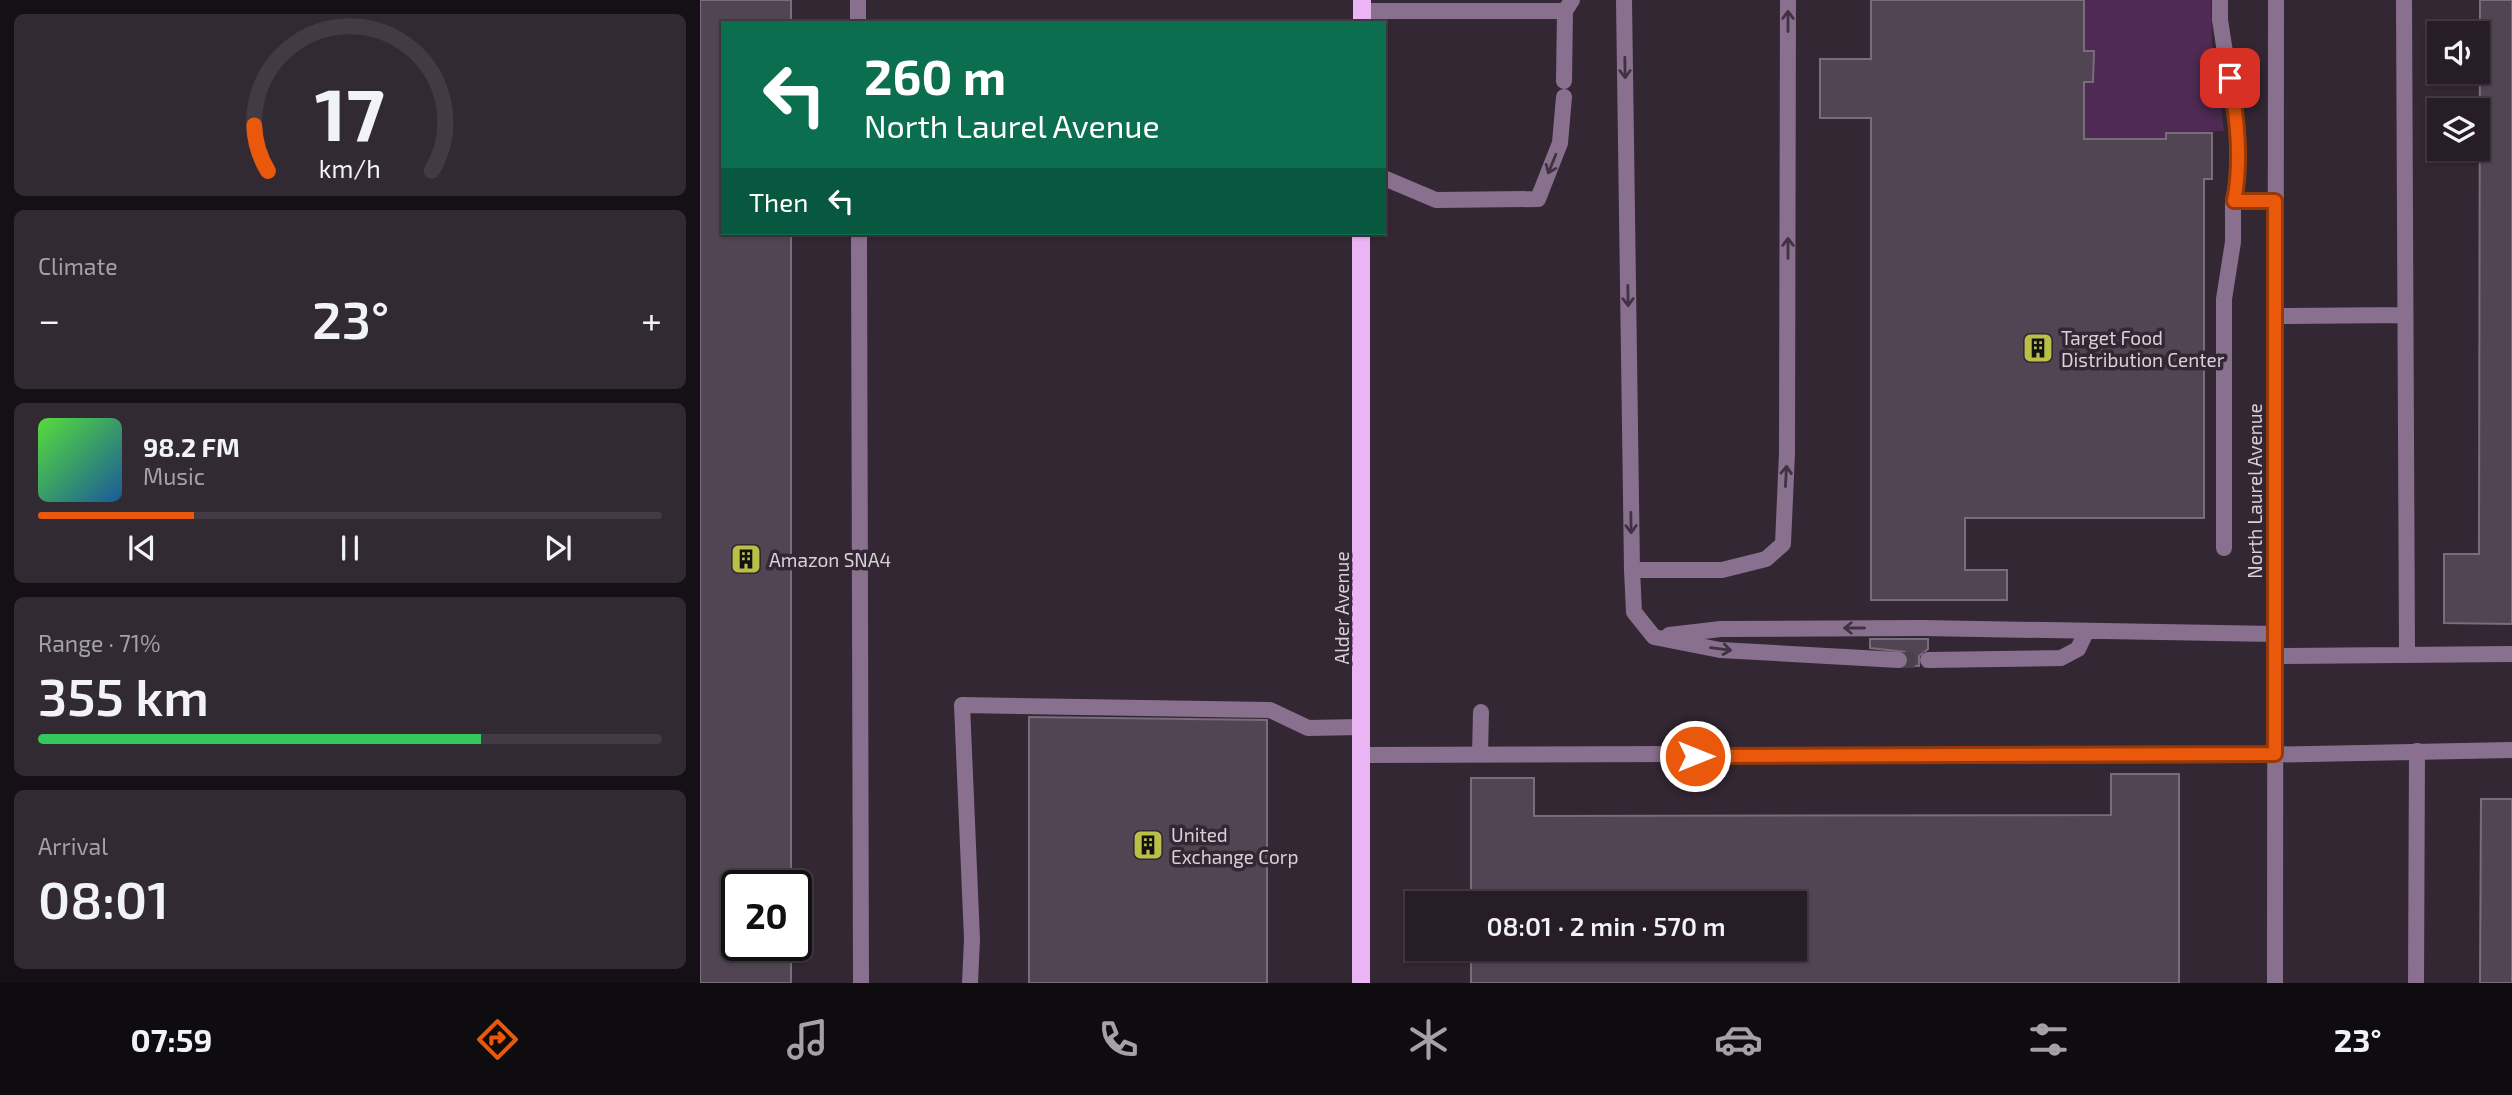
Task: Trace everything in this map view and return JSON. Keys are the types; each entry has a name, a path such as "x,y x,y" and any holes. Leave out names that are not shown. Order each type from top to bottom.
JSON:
{"main road":[{"name":"Alder Avenue","path":"1361,235 1361,983"}],"street":[{"path":"858,0 859,21"},
{"path":"1624,0 1634,612 1654,637 1720,650 1899,660"},
{"path":"1632,570 1722,570 1766,559 1783,544 1787,453 1788,0"},
{"path":"2220,0 2220,20 2237,129 2233,242 2224,299 2224,548"},
{"name":"North Laurel Avenue","path":"2275,983 2276,0"},
{"path":"2404,0 2406,655"},
{"path":"1362,11 1436,6 1569,6 1560,143 1538,199 1436,200 1386,179"},
{"path":"2234,201 2275,201"},
{"path":"859,235 861,983"},
{"path":"2275,316 2405,315"},
{"path":"1654,637 1721,629 1922,628 2275,634"},
{"path":"1928,660 2061,657 2078,649 2086,632"},
{"path":"2275,656 2512,654"},
{"path":"970,983 972,939 961,705 1270,710 1308,727 1362,727"},
{"path":"1480,754 1481,712"},
{"path":"1695,756 2275,754 2512,750"},
{"path":"2416,983 2417,751"},
{"path":"1363,755 1674,754"}],"shaded area":[{"path":"2084,0 2211,0 2212,45 2224,131 2167,133 2166,139 2084,139 2084,82 2093,82 2094,52 2084,51"}],"building":[{"name":"Amazon SNA4","path":"700,0 791,0 791,21 721,21 721,235 791,235 791,870 721,870 721,961 791,961 791,983 700,983"},
{"name":"Target Food Distribution Center","path":"1871,0 2084,0 2084,51 2094,51 2093,82 2084,82 2084,139 2166,139 2166,133 2212,133 2212,179 2204,179 2204,518 1965,518 1965,570 2007,570 2007,600 1871,600 1871,118 1820,118 1820,59 1871,59"},
{"path":"2480,0 2512,0 2512,624 2444,623 2444,554 2479,554 2480,161 2490,161 2490,98 2480,98 2480,84 2490,84 2490,21 2480,21"},
{"path":"1870,639 1928,639 1928,649 1919,656 1919,666 1908,666 1909,660 1905,652 1870,648"},
{"name":"United Exchange Corp","path":"1029,717 1267,720 1267,983 1029,983"},
{"path":"2111,774 2179,774 2179,983 1471,983 1471,961 1807,961 1807,891 1471,891 1471,778 1534,778 1534,816 2111,815"},
{"path":"2481,799 2512,799 2512,983 2480,983"}],"tunnel":[{"path":"1899,660 1928,660"}],"place":[{"name":"Target Food Distribution Center","path":"2038,348"},
{"name":"Amazon SNA4","path":"746,559"},
{"name":"United Exchange Corp","path":"1148,845"}],"route":[{"path":"1695,756 2275,754 2275,201 2234,201 2237,183 2237,129 2230,78"}]}
